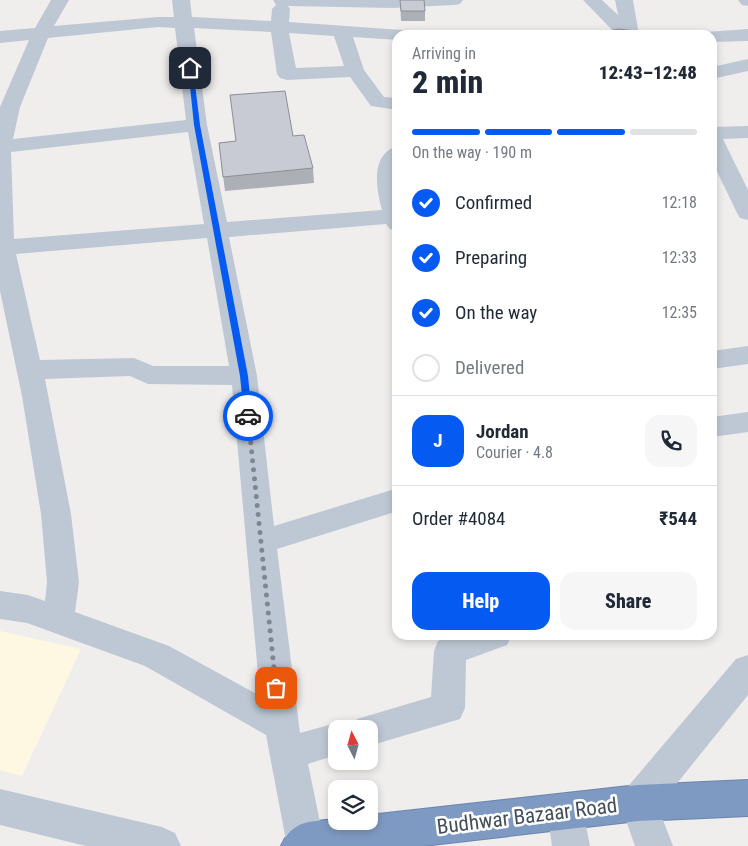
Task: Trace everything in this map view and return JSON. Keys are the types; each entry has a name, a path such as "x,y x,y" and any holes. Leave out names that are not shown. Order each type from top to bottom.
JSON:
{"highway":[{"name":"Budhwar Bazaar Road","path":"299,845 568,829 638,803 748,798"}],"street":[{"path":"58,620 62,582 56,514 29,370 2,248 0,202 1,147 10,107 41,34 60,0"},
{"path":"355,71 287,74 279,27 281,1 454,0"},
{"path":"592,0 623,30"},
{"path":"624,0 627,30"},
{"path":"392,1 402,30"},
{"path":"189,18 197,125 244,376 284,739 299,845"},
{"path":"0,37 189,18 279,27 392,34"},
{"path":"342,31 355,71 378,102 392,103"},
{"path":"717,36 748,35"},
{"path":"717,71 748,65"},
{"path":"1,147 197,125"},
{"path":"717,133 748,132"},
{"path":"392,158 386,171 392,200"},
{"path":"717,159 748,213"},
{"path":"2,248 216,230 392,220"},
{"path":"717,359 748,355"},
{"path":"29,370 134,367 148,375 244,376"},
{"path":"717,426 748,422"},
{"path":"261,542 392,501"},
{"path":"0,605 28,609 157,656 284,739 328,739"},
{"path":"378,727 448,708 450,651 482,640"},
{"path":"654,846 638,803 748,670"},
{"path":"0,807 162,846"}],"shaded area":[{"path":"0,631 81,649 22,776 0,770"}],"building":[{"path":"400,0 424,0 425,11 401,11"},
{"path":"285,91 293,136 304,135 313,168 223,177 219,143 236,141 230,95"}],"way so far":[{"path":"248,416 276,688"}],"route":[{"path":"190,68 197,125 244,376 248,416"}]}
